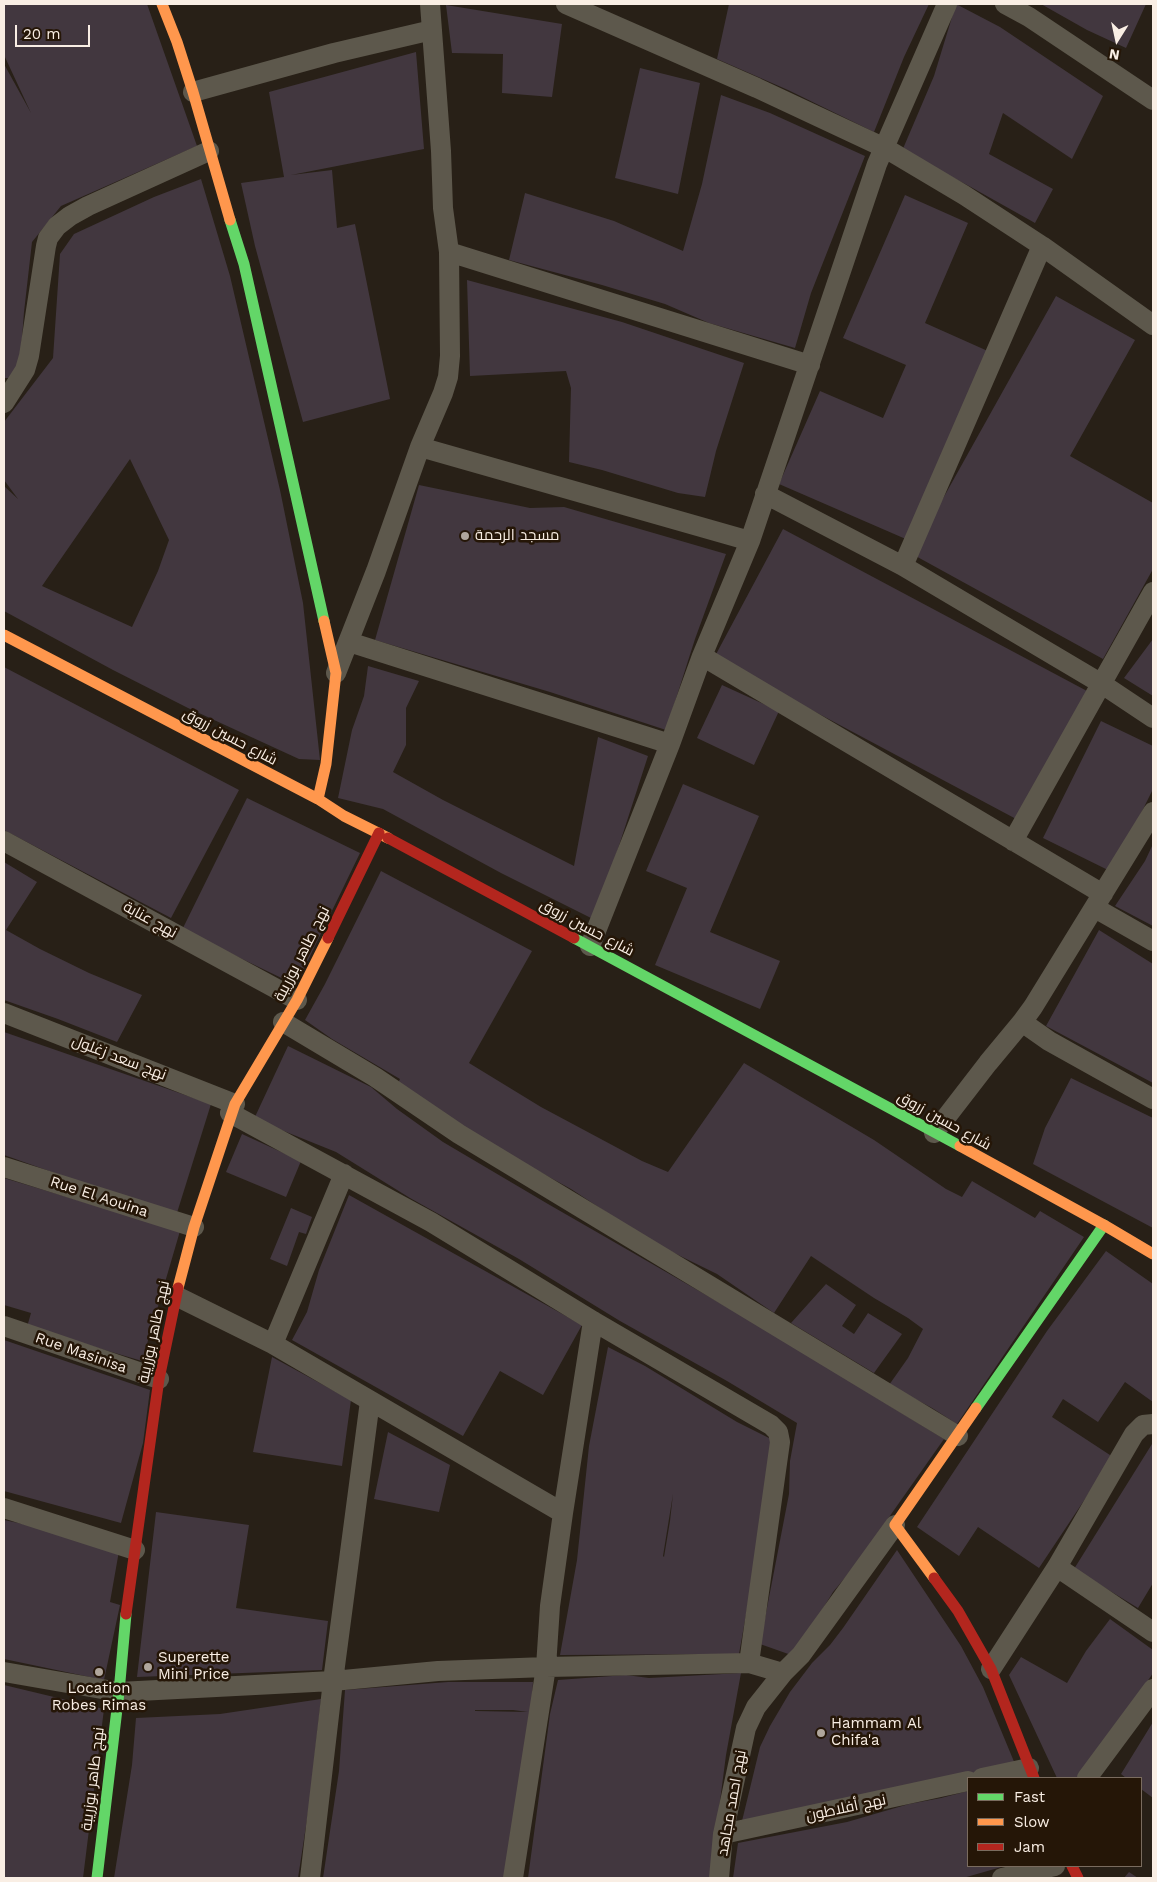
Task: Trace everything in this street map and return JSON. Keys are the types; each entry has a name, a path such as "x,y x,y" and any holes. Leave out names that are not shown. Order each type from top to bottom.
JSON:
{"street":[{"path":"162,4 177,42 193,92 244,264 336,673"},
{"path":"318,800 326,764 336,673 448,377 450,356 449,252 443,208 441,151 430,4"},
{"path":"566,4 757,88 885,148 964,195 1042,246 1153,325"},
{"path":"590,946 670,744 702,656 750,541 876,164 885,148 947,4"},
{"path":"1005,4 1029,17 1153,100"},
{"path":"193,92 334,53 432,30"},
{"path":"4,403 25,370 29,356 46,246 48,238 57,226 88,206 209,151"},
{"path":"903,566 1042,246"},
{"path":"449,252 810,365"},
{"path":"420,448 750,541"},
{"path":"765,494 903,566 1102,684 1153,718"},
{"path":"1013,842 1153,592"},
{"name":"شارع حسين زروق","path":"4,635 590,946 1104,1225 1153,1254"},
{"path":"348,642 670,744"},
{"path":"702,656 1013,842 1153,941"},
{"path":"934,1132 1022,1022 1153,812"},
{"name":"نهج طاهر بوزريبة","path":"97,1878 129,1585 159,1379 176,1296 194,1227 232,1108 297,1000 379,833"},
{"name":"نهج عنابة","path":"4,841 297,1000"},
{"name":"نهج سعد زغلول","path":"4,1013 232,1108 344,1174 431,1222 593,1322 764,1419 778,1432 780,1442 750,1663"},
{"path":"283,1022 375,1078 459,1134 958,1436"},
{"path":"1022,1022 1049,1041 1153,1099"},
{"name":"Rue El Aouina","path":"4,1166 194,1227"},
{"path":"273,1344 344,1174"},
{"path":"992,1777 1031,1773 991,1669 958,1611 895,1525 1104,1225"},
{"path":"176,1296 273,1344 563,1513"},
{"path":"513,1878 546,1667 550,1606 593,1322"},
{"name":"Rue Masinisa","path":"4,1326 159,1379"},
{"path":"310,1878 333,1681 370,1401"},
{"path":"991,1669 1057,1567 1134,1434 1143,1425 1153,1424"},
{"path":"4,1508 135,1550"},
{"name":"نهج احمد مجاهد","path":"719,1878 724,1834 746,1728 756,1707 800,1655 895,1525"},
{"path":"1057,1567 1153,1632"},
{"path":"4,1672 118,1692 333,1681 438,1671 546,1667 750,1663 783,1673"},
{"path":"1088,1777 1153,1689"},
{"name":"نهج أفلاطون","path":"724,1834 967,1781"},
{"path":"1002,1878 1051,1867"}],"building":[{"path":"4,4 147,4 197,146 61,206 32,242 19,378 4,378 4,64 31,113 4,55"},
{"path":"729,4 929,4 904,57 874,132 788,90 717,59"},
{"path":"956,4 1000,27 1103,96 1072,159 1003,113 989,154 1053,189 1035,223 902,151 934,76"},
{"path":"1041,4 1146,4 1126,48 1087,30"},
{"path":"446,5 562,24 552,97 502,93 503,54 452,53"},
{"path":"416,52 424,149 291,175 332,170 337,228 355,224 390,399 303,422 255,246 241,183 284,177 269,92"},
{"path":"640,68 700,83 678,194 615,178"},
{"path":"721,95 770,113 865,156 811,293 795,348 709,323 665,304 509,260 525,193 614,221 683,251 702,184"},
{"path":"201,179 230,276 280,490 303,603 320,760 299,759 188,708 4,611 4,486 18,499 4,480 4,422 53,358 60,254 74,234 154,197","holes":["130,459 169,540 158,571 132,627 42,586"]},
{"path":"905,195 968,223 925,323 990,352 908,540 779,484 820,391 883,418 906,365 843,338"},
{"path":"467,280 622,322 744,363 716,451 705,497 678,493 569,462 571,388 566,371 470,376"},
{"path":"1056,296 1135,340 1070,456 1153,503 1153,569 1103,659 912,554"},
{"path":"419,485 530,508 564,507 726,554 695,639 666,730 550,692 375,640"},
{"path":"783,529 1087,691 1018,820 714,658"},
{"path":"1153,639 1153,696 1124,678"},
{"path":"368,666 419,681 406,708 406,745 393,772 443,800 574,866 598,737 648,756 595,920 501,873 383,809 338,798 352,730 364,696"},
{"path":"4,667 239,790 171,918 4,830"},
{"path":"722,685 779,711 754,765 697,738"},
{"path":"1101,721 1153,746 1153,789 1112,872 1043,838"},
{"path":"683,784 759,816 710,932 780,961 760,1009 655,965 687,888 646,871"},
{"path":"247,798 360,853 296,985 182,930"},
{"path":"1153,844 1153,926 1115,906 1145,861"},
{"path":"4,862 37,882 6,930 89,973 142,995 117,1042 4,1000"},
{"path":"381,871 532,951 469,1063 541,1107 642,1161 668,1172 744,1063 874,1140 946,1189 962,1197 972,1181 1035,1218 1040,1211 1084,1237 957,1424 889,1385 908,1358 923,1329 811,1256 774,1313 717,1274 668,1250 571,1189 474,1136 397,1085 400,1079 332,1039 305,1020"},
{"path":"1099,930 1153,964 1153,1083 1046,1026"},
{"path":"4,1032 211,1104 176,1216 4,1155"},
{"path":"288,1046 371,1087 397,1109 443,1142 760,1326 944,1439 854,1567 833,1592 794,1656 760,1644 789,1494 790,1461 797,1423 620,1321 519,1259 410,1198 336,1152 254,1119"},
{"path":"1071,1078 1153,1118 1153,1228 1033,1164 1045,1128"},
{"path":"242,1134 301,1161 286,1197 226,1172"},
{"path":"4,1178 180,1231 142,1361 27,1327 31,1313 4,1305"},
{"path":"349,1195 582,1325 543,1395 500,1371 463,1436 292,1340 307,1312 319,1270"},
{"path":"291,1208 312,1217 306,1234 299,1232 287,1266 270,1259"},
{"path":"1106,1251 1153,1284 1153,1402 1125,1382 1098,1422 1063,1399 1052,1417 1113,1457 1039,1568 978,1527 959,1556 917,1527 1047,1331"},
{"path":"826,1284 856,1305 842,1326 854,1334 868,1313 902,1334 874,1373 791,1323"},
{"path":"4,1340 150,1390 143,1443 121,1523 4,1491"},
{"path":"608,1347 645,1366 737,1422 771,1439 757,1553 739,1654 560,1655 577,1560 589,1446","holes":["673,1494 670,1521 664,1557"]},
{"path":"272,1357 351,1400 342,1466 253,1452"},
{"path":"388,1432 450,1465 439,1512 374,1499"},
{"path":"1152,1444 1153,1583 1138,1608 1074,1569"},
{"path":"156,1512 249,1525 236,1608 328,1621 322,1670 137,1677"},
{"path":"4,1520 47,1529 119,1551 110,1602 120,1605 104,1680 4,1659"},
{"path":"897,1550 961,1646 983,1687 1015,1764 856,1802 742,1821 760,1747 770,1726 790,1692 812,1663 830,1645 843,1628"},
{"path":"1110,1619 1153,1650 1153,1673 1084,1777 1057,1777 1009,1675 1021,1657 1067,1683 1086,1651"},
{"path":"741,1673 726,1755 710,1878 528,1878 550,1714 558,1680 626,1675 649,1678"},
{"path":"448,1682 533,1682 531,1712 507,1878 323,1878 339,1771 345,1690","holes":["475,1710 528,1712 475,1711"]},
{"path":"4,1685 104,1709 83,1878 4,1878"},
{"path":"321,1699 310,1800 298,1878 114,1878 132,1765 136,1718 220,1714"},
{"path":"1153,1722 1153,1798 1142,1790 1142,1777 1125,1777 1121,1774"},
{"path":"967,1791 967,1867 1002,1867 963,1878 733,1878 738,1843 847,1822 909,1804"},
{"path":"1129,1872 1138,1878 1124,1878"}],"traffic: fast":[{"path":"230,220 244,264 324,621"},
{"path":"574,938 960,1146"},
{"path":"976,1408 1104,1225"},
{"path":"97,1878 119,1692 126,1614"}],"traffic: slow":[{"path":"162,4 177,42 193,92 230,220"},
{"path":"318,799 326,764 336,673 324,621"},
{"path":"4,635 318,799 344,816 388,838"},
{"path":"178,1288 194,1227 235,1104 297,1000 328,938"},
{"path":"960,1146 1153,1254"},
{"path":"934,1578 895,1525 976,1408"}],"traffic: jam":[{"path":"328,938 379,833"},
{"path":"388,838 574,938"},
{"path":"126,1614 159,1379 178,1288"},
{"path":"934,1578 958,1611 991,1669 1034,1777"},
{"path":"1072,1867 1078,1878"}],"place":[{"name":"مسجد الرحمة","path":"465,536"},
{"name":"Superette Mini Price","path":"148,1667"},
{"name":"Location Robes Rimas","path":"99,1672"},
{"name":"Hammam Al Chifa'a","path":"821,1733"}]}
